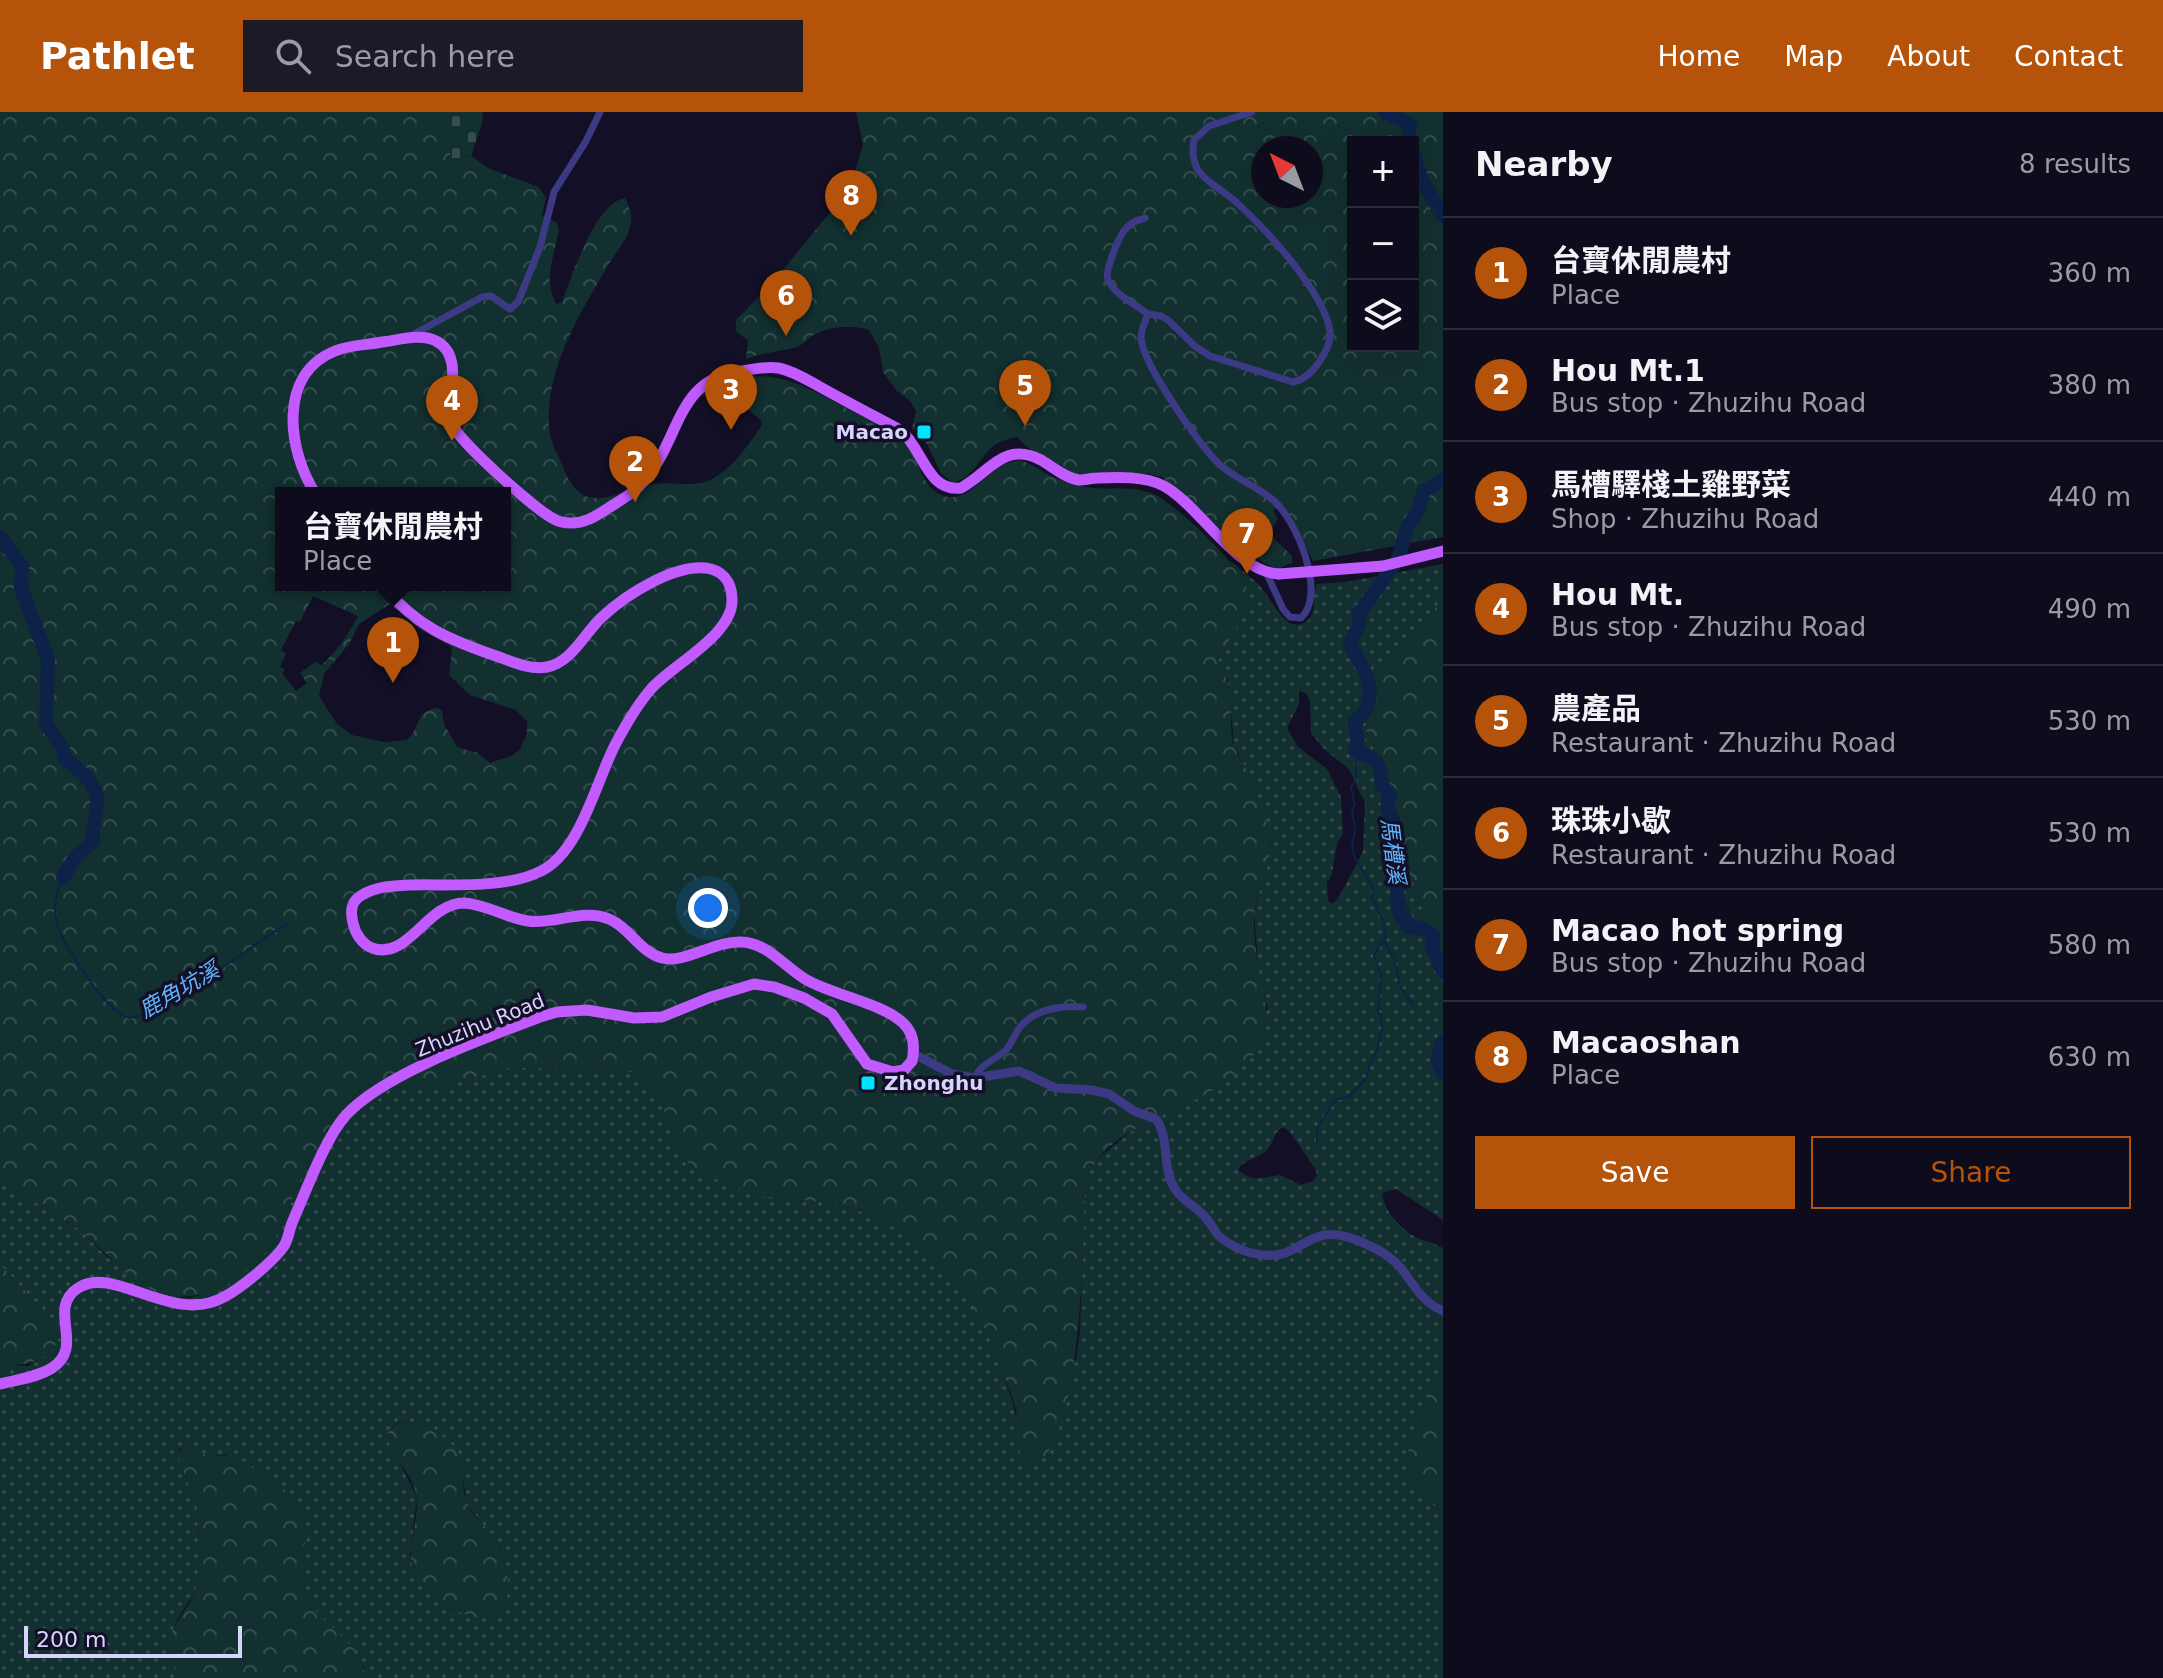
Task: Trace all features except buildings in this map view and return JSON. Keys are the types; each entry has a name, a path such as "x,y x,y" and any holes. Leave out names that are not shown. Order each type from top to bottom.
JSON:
{"main road":[{"path":"312,487 291,423 294,400 302,383 322,358 336,350 407,338 427,338 437,341 450,357 453,370 450,413 459,437 543,511 564,523 591,520 634,492 650,473 687,403 698,389 728,372 780,368 902,431 914,443 932,476 944,487 961,488 1001,458 1012,454 1027,454 1079,480 1137,479 1153,482 1178,497 1248,561 1273,574 1383,566 1443,551"},
{"path":"388,591 425,626 445,638 535,668 561,662 602,616 637,592 688,567 720,571 729,584 732,602 731,611 720,630 652,688 636,709 615,745 573,839 552,865 540,872 507,881 380,887 359,896 352,906 353,929 359,938 371,948 388,950 404,942 440,909 467,903 531,922 597,914 616,922 647,951 663,959 724,943 744,942 765,950 804,979 901,1021 913,1041 914,1054"},
{"name":"Zhuzihu Road","path":"0,1384 44,1372 66,1355 65,1307 70,1295 79,1287 91,1283 114,1285 159,1301 190,1305 222,1298 235,1290 283,1247 344,1117 367,1095 431,1063 540,1017 557,1012 587,1010 634,1018 662,1017 754,984 774,987 804,998 832,1014 867,1064 893,1072 909,1066 914,1054"}],"street":[{"path":"407,338 482,297 491,296 510,309 518,302 540,247 554,192 600,112"},
{"path":"1145,218 1135,221 1123,232 1106,269 1107,279 1113,288 1148,314 1168,320 1210,356 1252,367 1285,381 1302,380 1318,366 1330,341 1323,309 1265,231 1199,171 1194,158 1194,140 1209,126 1252,112"},
{"path":"1148,314 1141,334 1142,347 1166,395 1218,463 1273,500 1291,523 1306,557 1310,581 1308,612 1301,618 1290,617 1283,609 1273,574"},
{"path":"975,1078 978,1070 1007,1048 1023,1023 1047,1009 1083,1007"},
{"path":"914,1054 952,1074 975,1078 1019,1071 1056,1088 1109,1094 1134,1111 1156,1119 1164,1137 1165,1164 1177,1192 1205,1216 1219,1236 1234,1246 1254,1254 1270,1255 1283,1253 1324,1235 1339,1235 1365,1243 1383,1253 1399,1267 1415,1289 1436,1309 1443,1311"}],"green space":[{"path":"0,112 435,112 434,116 448,137 452,162 471,156 490,169 539,187 546,198 542,215 557,223 559,230 550,277 556,304 562,302 586,242 604,213 625,198 628,205 631,219 628,233 564,347 551,390 549,412 552,442 571,483 580,493 590,498 601,498 654,484 695,484 716,477 732,464 762,425 761,420 746,408 735,413 712,394 700,396 722,384 762,376 818,393 894,432 909,447 929,485 941,495 963,495 1000,466 1022,461 1074,484 1146,491 1165,501 1210,540 1245,585 1248,596 1245,612 1218,655 1229,690 1233,743 1257,796 1270,840 1269,859 1254,917 1255,946 1266,1012 1265,1031 1258,1049 1242,1068 1215,1089 1123,1136 1094,1164 1085,1183 1081,1290 1071,1383 1062,1422 1048,1451 1031,1465 1021,1454 1016,1410 976,1311 958,1285 927,1251 891,1225 850,1208 760,1196 726,1184 694,1167 676,1145 657,1093 635,1072 513,1067 448,1085 363,1087 333,1121 304,1171 273,1244 263,1257 218,1291 175,1297 161,1294 135,1282 83,1232 0,1180","holes":["313,596 358,616 342,642 322,665 315,662 300,673 307,683 296,691 282,673 285,670 280,667 286,654 281,650","390,604 421,630 452,647 449,675 470,695 516,710 527,721 527,734 514,755 490,763 478,753 457,747 438,708 422,716 407,740 384,742 352,735 337,724 319,696 324,674 349,644 359,624"]},
{"path":"435,112 482,112 483,120 471,156 451,162 448,137 434,116"},
{"path":"856,112 1443,112 1443,537 1313,561 1289,513 1282,506 1273,510 1278,519 1269,534 1292,556 1292,563 1277,569 1230,540 1162,477 1148,474 1074,476 1037,456 1017,437 992,447 970,473 953,483 941,473 927,444 912,428 916,412 911,402 897,391 883,372 879,348 869,330 833,328 812,336 797,347 746,359 748,341 736,331 736,320 773,282 845,194 863,144"},
{"path":"1229,560 1259,585 1282,617 1299,625 1312,615 1317,584 1346,582 1443,564 1443,600 1392,652 1372,684 1366,728 1399,817 1408,868 1426,920 1443,955 1443,1220 1396,1189 1382,1193 1392,1217 1402,1227 1416,1237 1443,1248 1443,1372 1425,1408 1431,1505 1443,1511 1443,1678 367,1678 355,1653 312,1608 306,1597 302,1571 306,1527 273,1484 225,1455 210,1456 183,1447 178,1450 195,1504 199,1556 196,1589 177,1620 170,1646 173,1663 185,1678 0,1678 0,1365 28,1366 48,1354 54,1322 0,1264 0,1180 83,1232 108,1258 175,1297 190,1298 218,1291 263,1257 273,1244 304,1171 333,1121 368,1085 409,1088 448,1085 513,1067 635,1072 657,1092 676,1144 694,1167 755,1194 827,1203 876,1218 920,1244 939,1261 971,1301 986,1329 1010,1395 1018,1428 1076,1360 1080,1331 1085,1183 1090,1168 1130,1132 1211,1091 1268,1009 1259,977 1254,914 1271,843 1246,769 1234,745 1228,680 1220,669 1218,655 1228,642 1245,584","holes":["1299,690 1307,694 1310,701 1311,733 1324,749 1349,769 1365,803 1363,851 1336,901 1331,904 1327,883 1332,874 1337,844 1343,834 1341,797 1327,769 1298,747 1287,728 1299,704","1283,1127 1290,1132 1316,1170 1313,1181 1301,1185 1280,1175 1254,1178 1238,1170 1267,1150","398,1422 434,1431 462,1462 466,1503 500,1546 506,1567 508,1593 489,1618 452,1610 440,1602 414,1573 410,1554 417,1497 387,1433"]},
{"path":"1443,600 1443,955 1426,920 1408,868 1399,817 1366,729 1372,684 1392,652"},
{"path":"0,1264 54,1322 56,1344 51,1352 33,1362 0,1365"},
{"path":"1443,1372 1443,1511 1416,1487 1409,1474 1408,1457 1419,1418"},
{"path":"398,1423 427,1427 445,1438 458,1452 467,1503 497,1541 506,1565 507,1598 498,1614 482,1618 452,1609 432,1596 417,1579 411,1562 416,1494 387,1433"},
{"path":"183,1447 210,1456 236,1456 298,1500 306,1527 302,1573 306,1595 317,1612 357,1652 367,1678 185,1678 173,1665 168,1652 169,1640 195,1592 199,1571 197,1515 177,1453"}],"waterway":[{"name":"馬槽溪","path":"1385,112 1410,124 1409,136"},
{"name":"馬槽溪","path":"1419,170 1443,216"},
{"name":"馬槽溪","path":"1443,480 1424,491 1418,511 1408,525 1398,559 1358,615 1360,623 1350,645 1362,665 1370,695 1363,714 1354,723 1358,741 1355,751 1376,762 1382,786 1390,793 1387,808 1393,819 1393,841 1397,850 1393,860 1400,878 1397,893 1399,913 1408,927 1421,928 1434,936 1432,947 1443,972"},
{"name":"鹿角坑溪","path":"0,537 22,566 21,588 48,659 46,724 63,749 65,759 88,779 97,799 93,841 74,859 63,877"},
{"path":"1317,1143 1317,1128 1335,1100 1350,1096 1367,1077 1382,1028 1378,1012 1381,976 1374,956 1385,937 1384,923 1372,898 1373,888 1354,856 1352,845 1355,830 1352,809 1355,805 1351,788 1356,779 1356,762 1364,753"},
{"name":"鹿角坑溪","path":"63,877 55,901 59,930 92,984 112,1007 126,1017 138,1016 180,995 289,923"},
{"path":"1397,899 1405,902 1413,921 1421,928"},
{"path":"1385,938 1394,958 1400,986 1413,1005"},
{"name":"馬槽溪","path":"1443,1041 1438,1057 1443,1073"}],"place":[{"name":"Macaoshan","path":"851,236"},
{"name":"珠珠小歇","path":"786,336"},
{"name":"農產品","path":"1025,426"},
{"name":"馬槽驛棧土雞野菜","path":"731,430"},
{"name":"Macao","path":"924,432"},
{"name":"Hou Mt.","path":"452,441"},
{"name":"Hou Mt.1","path":"635,502"},
{"name":"Macao hot spring","path":"1247,574"},
{"name":"台寶休閒農村","path":"393,683"},
{"name":"Zhonghu","path":"868,1083"}]}
